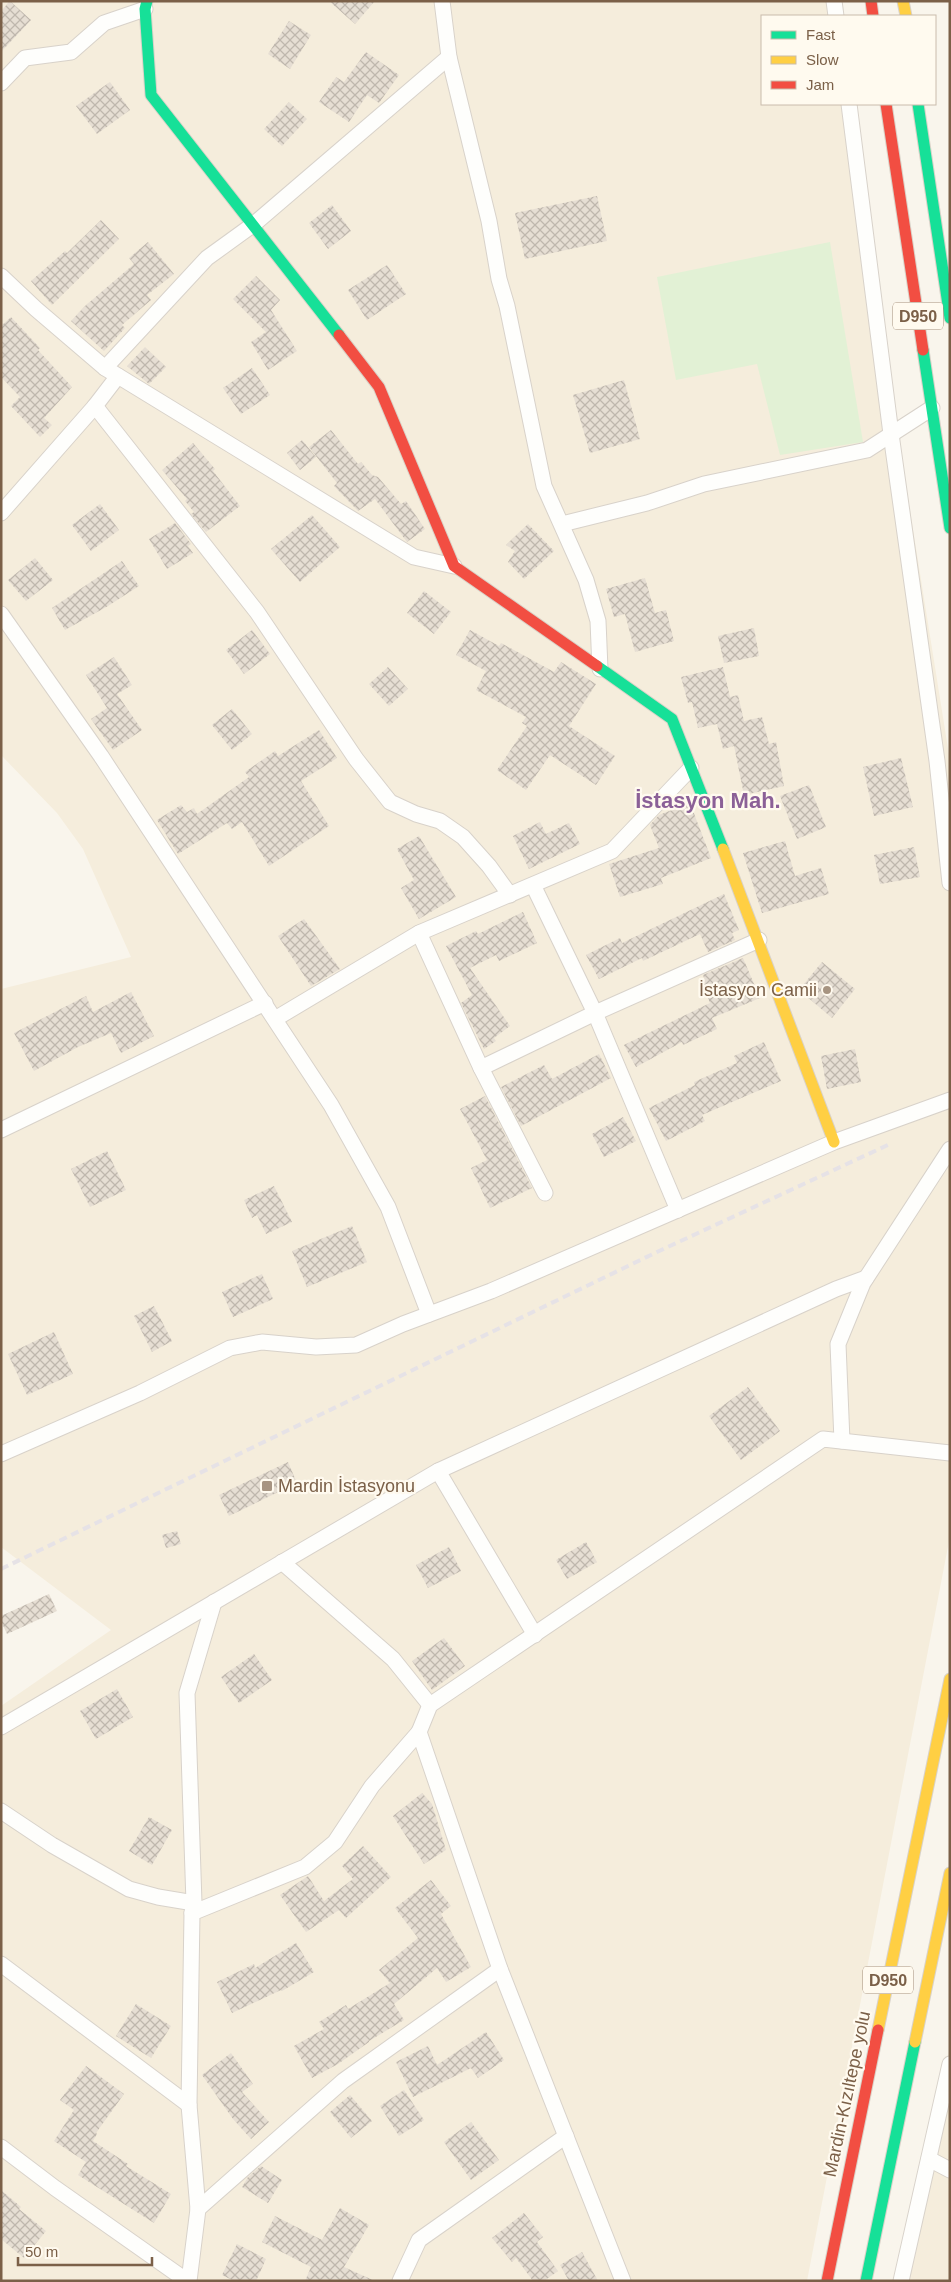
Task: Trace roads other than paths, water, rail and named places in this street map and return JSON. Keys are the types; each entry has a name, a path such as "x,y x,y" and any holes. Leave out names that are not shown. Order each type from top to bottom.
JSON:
{"main road":[{"path":"871,1 873,15"},
{"path":"903,1 906,15"},
{"path":"146,5 151,95 254,224 379,386 454,566 672,719 834,1142"},
{"name":"D950","path":"886,105 950,528"},
{"name":"D950","path":"918,105 950,318"},
{"name":"Mardin-Kızıltepe yolu","path":"827,2281 950,1679"},
{"name":"D950","path":"866,2281 950,1873"}],"street":[{"path":"442,1 449,57 489,221 544,486 586,580 598,621 600,669"},
{"path":"834,1 836,15"},
{"path":"1,83 25,58 71,52 104,23 146,5"},
{"path":"1,513 95,406 111,372 206,258 254,224 449,57"},
{"path":"849,105 891,434 937,762 950,883"},
{"path":"1,276 36,309 111,372 414,557 454,566"},
{"path":"95,406 256,612 356,760 390,802 416,814 440,821 463,837 489,866 510,895"},
{"path":"562,524 647,503 704,484 867,450 932,408"},
{"path":"1,614 101,756 330,1105 388,1207 429,1314"},
{"path":"275,1019 419,933 612,851 691,768"},
{"path":"533,885 595,1013 678,1210"},
{"path":"419,933 481,1068 545,1193"},
{"path":"481,1068 595,1013 758,940"},
{"path":"1,1130 264,1003"},
{"path":"1,1454 140,1393 230,1348 262,1342 316,1347 356,1345 429,1314 491,1291 834,1142 950,1100"},
{"path":"842,1442 838,1344 866,1278 950,1149"},
{"path":"1,1727 438,1471 836,1289 866,1278"},
{"path":"1,1811 60,1850 129,1889 193,1908 305,1867 335,1842 372,1786 419,1732 430,1705 823,1439 950,1453"},
{"path":"438,1471 535,1635"},
{"path":"282,1562 393,1659 430,1705"},
{"path":"1,2147 55,2188 188,2281 198,2209 189,2105 193,1908 187,1693 214,1602"},
{"path":"419,1732 500,1969 623,2281"},
{"path":"1,1964 189,2105"},
{"path":"198,2209 344,2081 500,1969"},
{"path":"901,2281 950,2064"},
{"path":"400,2281 419,2240 566,2136"},
{"path":"929,2159 950,2170"}],"railway":[{"path":"1,1569 657,1252 890,1144"}],"place":[{"name":"İstasyon Camii","path":"827,990"},
{"name":"Mardin İstasyonu","path":"267,1486"}],"district":[{"name":"İstasyon Mah.","path":"708,800"}]}
